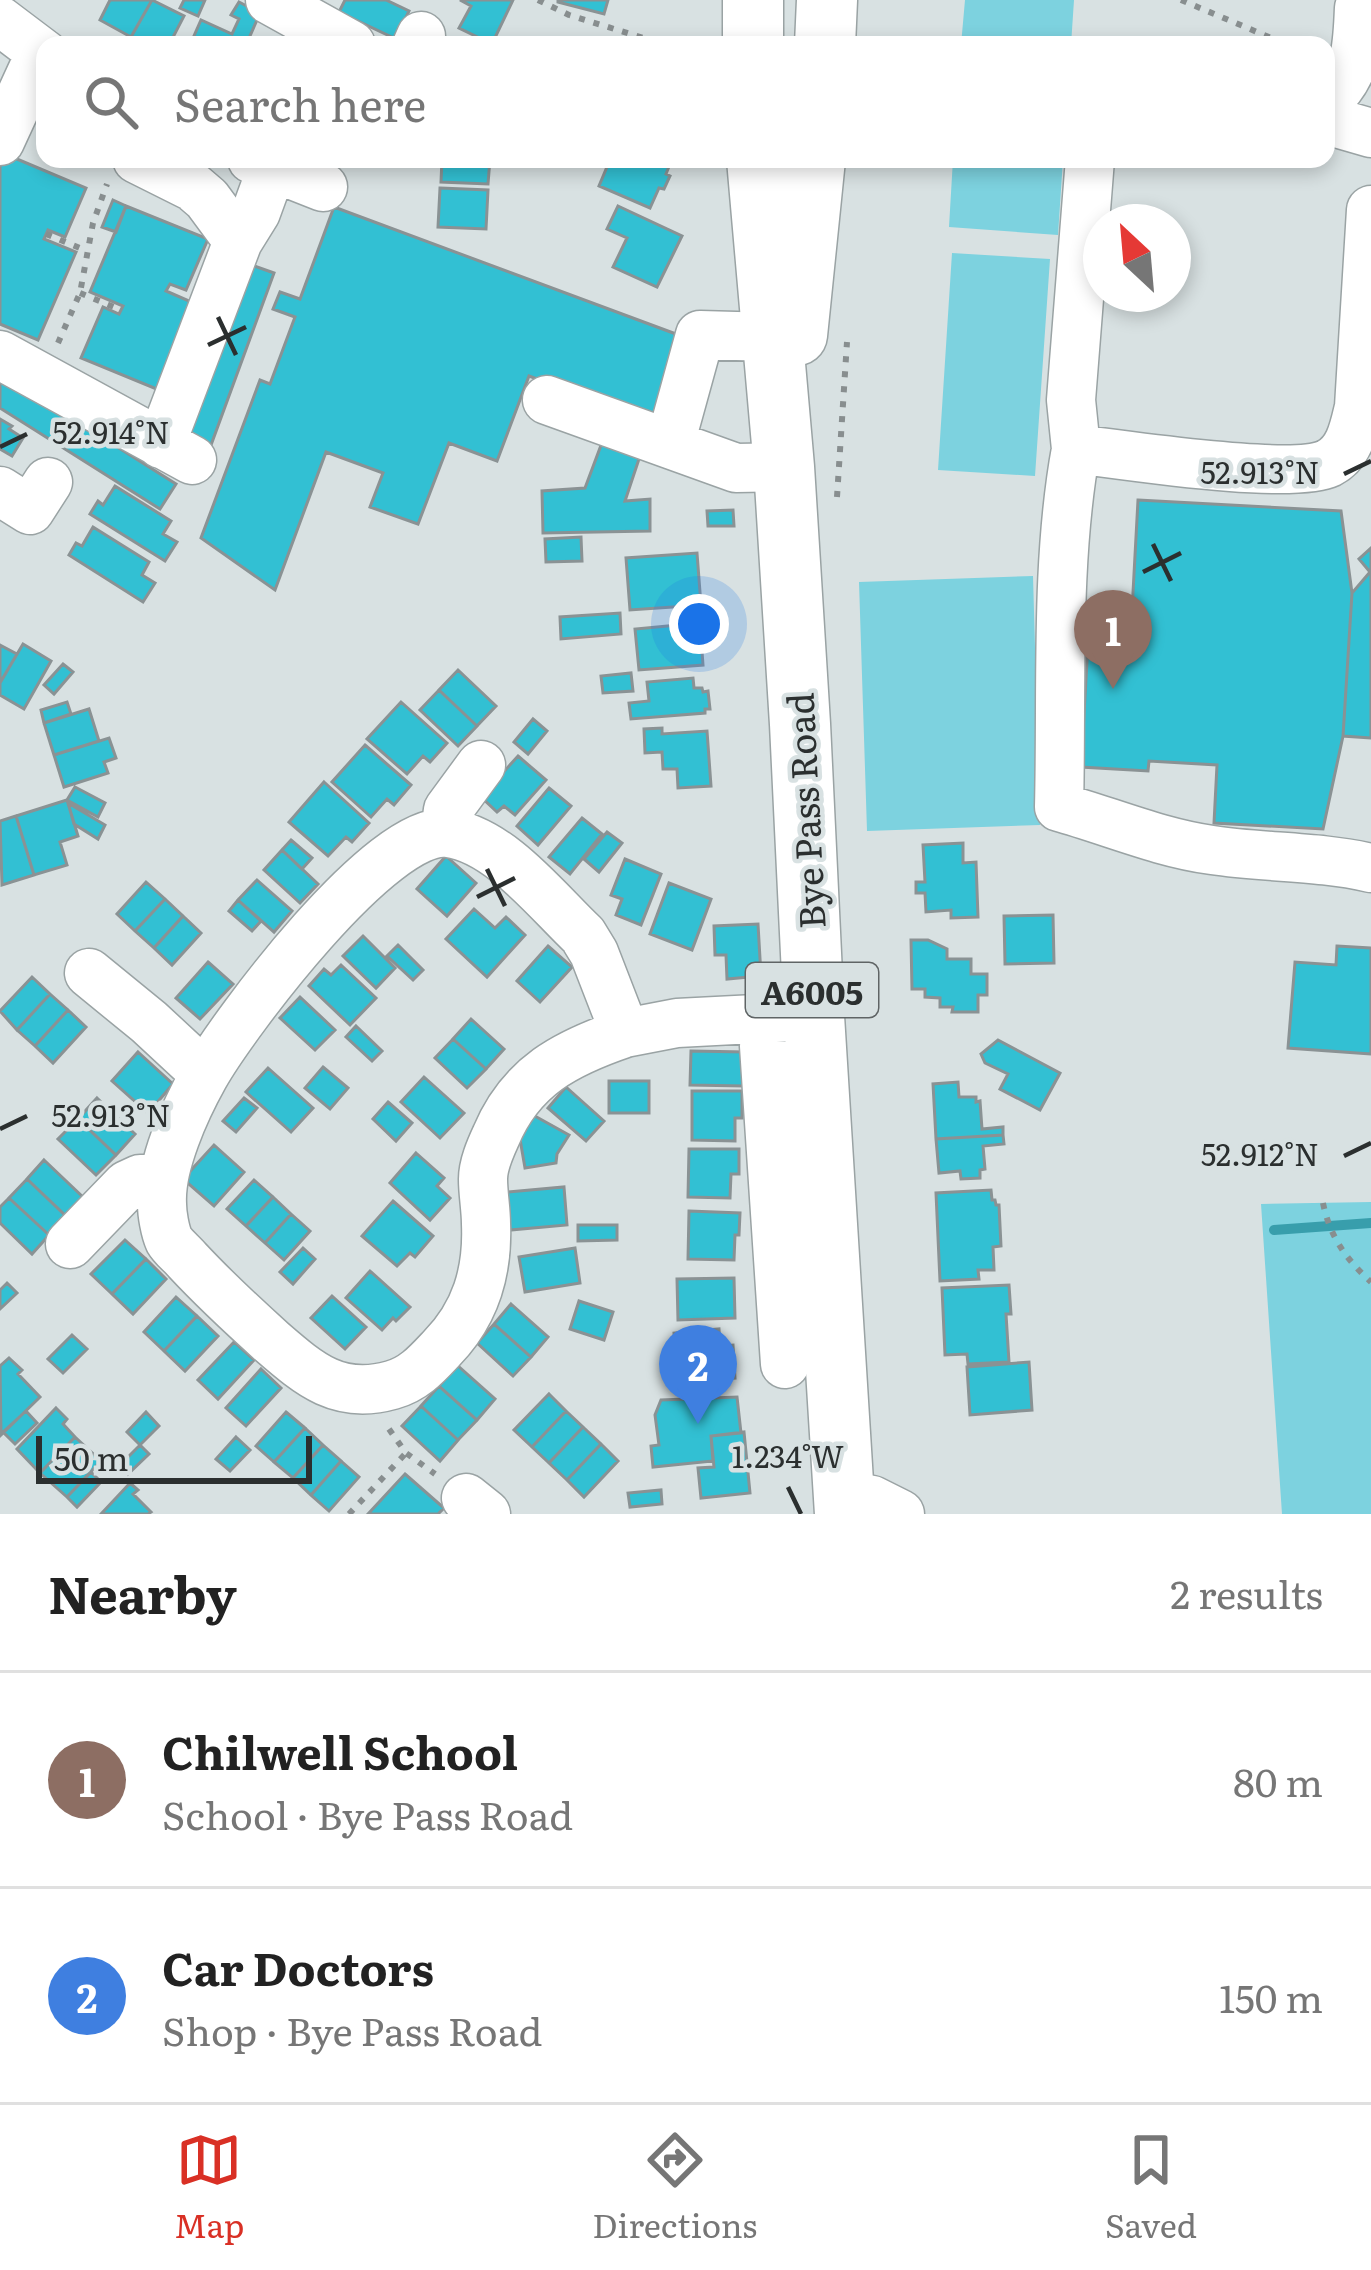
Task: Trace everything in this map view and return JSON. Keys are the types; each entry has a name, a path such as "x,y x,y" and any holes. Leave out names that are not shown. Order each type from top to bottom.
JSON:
{"main road":[{"path":"753,0 753,36"},
{"path":"825,36 827,0"},
{"name":"Bye Pass Road","path":"758,168 784,466 814,1016 797,1160 844,1504"},
{"name":"Bye Pass Road","path":"784,466 814,168"}],"street":[{"path":"270,0 335,36"},
{"path":"1357,4 1371,87"},
{"path":"1335,94 1356,58 1357,4"},
{"path":"0,21 36,72"},
{"path":"0,141 36,81"},
{"path":"1335,123 1371,134"},
{"path":"1089,168 1071,400 1076,449 1064,583 1058,807 1184,845 1371,868"},
{"path":"123,170 193,187 207,199 322,187"},
{"path":"21,366 177,452 254,195"},
{"path":"1076,449 1308,469 1342,454 1359,407 1371,210"},
{"path":"670,444 700,335 772,337"},
{"path":"547,400 736,468 784,466"},
{"path":"0,491 30,510 48,482"},
{"path":"445,832 448,810 481,765"},
{"path":"625,1033 583,935 487,846 445,832 431,833 395,853 311,931 205,1074 163,1179 161,1206 169,1240 233,1307 311,1375 340,1388 363,1390 395,1384 417,1374 457,1333 476,1301 485,1267 483,1175 505,1114 548,1066 578,1048 677,1023 814,1016"},
{"path":"88,973 205,1074"},
{"path":"764,1046 797,1160 785,1364"},
{"path":"70,1244 127,1185 163,1179"},
{"path":"844,1504 872,1500 900,1514"}],"path":[{"path":"538,0 636,36"},
{"path":"1181,0 1267,36"},
{"path":"21,366 80,293 92,223 123,170"},
{"path":"46,234 88,251"},
{"path":"80,293 121,310"},
{"path":"1323,1203 1345,1257 1371,1282"},
{"path":"363,1390 406,1453 476,1506"},
{"path":"350,1514 406,1453"}],"shaded area":[{"path":"965,0 1074,0 1072,36 962,36"},
{"path":"952,168 1062,168 1058,235 949,227"},
{"path":"952,253 1050,259 1035,476 938,470"},
{"path":"1033,576 1040,825 867,831 859,582"},
{"path":"1371,1202 1371,1514 1282,1514 1261,1204"}],"building":[{"path":"110,0 152,0 132,36 100,20"},
{"path":"152,0 184,16 174,36 132,36"},
{"path":"184,0 205,0 198,16 180,8"},
{"path":"345,0 386,0 409,11 397,36 339,12"},
{"path":"460,0 513,0 496,36 476,36 459,28 471,6"},
{"path":"558,0 608,0 604,14"},
{"path":"239,2 260,13 250,36 194,36 201,20 232,34 239,19 231,15"},
{"path":"5,154 86,188 65,237 48,230 44,239 76,252 38,340 0,324 0,167"},
{"path":"442,168 489,168 488,184 441,182"},
{"path":"606,168 668,168 670,176 650,208 599,186"},
{"path":"440,188 488,190 486,229 438,227"},
{"path":"113,200 126,206 116,232 102,227"},
{"path":"126,206 208,239 186,290 170,284 166,291 196,304 159,390 81,358 103,307 119,314 123,306 90,292"},
{"path":"618,206 682,236 657,287 613,267 627,238 607,229"},
{"path":"334,207 684,337 652,421 529,376 497,461 449,443 418,524 370,507 383,473 326,452 275,590 201,538 260,380 270,384 295,317 273,309 280,292 300,299"},
{"path":"246,263 274,273 211,445 183,435"},
{"path":"0,373 176,484 160,509 0,408"},
{"path":"0,419 23,438 12,456 0,449"},
{"path":"603,440 641,453 625,501 650,499 650,531 543,533 542,491 585,488"},
{"path":"115,486 171,521 163,534 177,542 165,561 90,514 98,501 103,505"},
{"path":"1138,500 1341,511 1352,593 1343,736 1323,829 1214,823 1217,765 1149,761 1148,771 1081,767 1090,609 1132,611"},
{"path":"733,510 734,526 708,526 707,511"},
{"path":"93,527 149,562 142,575 155,583 143,602 69,555 76,543 82,546"},
{"path":"581,537 582,561 546,562 545,539"},
{"path":"1371,548 1371,738 1343,736 1352,593 1370,572 1359,559"},
{"path":"697,553 701,605 630,610 626,558"},
{"path":"620,613 621,634 561,639 560,617"},
{"path":"700,623 703,665 639,670 635,629"},
{"path":"23,644 51,661 24,709 0,695 0,683"},
{"path":"0,645 17,654 0,683"},
{"path":"63,664 73,672 54,694 44,685"},
{"path":"458,670 496,706 477,726 439,690"},
{"path":"631,673 633,691 603,693 601,676"},
{"path":"693,678 694,688 708,691 710,709 705,713 631,719 629,703 649,701 647,682"},
{"path":"439,690 477,726 458,746 420,710"},
{"path":"67,702 71,714 44,723 41,710"},
{"path":"401,702 447,743 430,762 423,756 407,774 367,739"},
{"path":"89,709 99,741 54,755 44,723"},
{"path":"533,719 547,731 528,754 514,742"},
{"path":"662,728 662,734 707,731 711,786 678,788 677,769 663,769 662,752 645,753 644,729"},
{"path":"109,738 116,758 104,762 108,773 64,787 54,755"},
{"path":"365,745 411,785 394,805 387,799 371,817 332,782"},
{"path":"518,756 546,780 515,815 504,806 497,812 481,797"},
{"path":"324,782 369,823 352,842 346,837 328,856 289,822"},
{"path":"75,787 105,803 98,817 67,800"},
{"path":"549,788 571,806 538,845 517,826"},
{"path":"67,800 78,836 60,842 67,865 34,875 16,816"},
{"path":"68,803 105,825 98,839 74,824"},
{"path":"16,816 34,875 2,885 0,821"},
{"path":"582,818 602,834 570,874 549,857"},
{"path":"607,832 622,843 599,872 584,859"},
{"path":"291,840 312,858 302,869 282,850"},
{"path":"963,843 963,863 976,862 978,917 951,918 951,910 926,912 925,893 916,893 916,882 925,882 923,845"},
{"path":"282,850 318,884 300,903 264,870"},
{"path":"446,856 476,883 447,916 417,889"},
{"path":"625,859 661,874 641,925 616,915 622,899 611,895"},
{"path":"257,880 292,911 274,932 238,900"},
{"path":"146,882 165,899 135,931 117,914"},
{"path":"669,883 711,899 692,950 650,934"},
{"path":"165,899 183,916 154,948 135,931"},
{"path":"238,900 261,921 252,931 229,911"},
{"path":"474,909 495,928 506,917 525,935 487,977 446,939"},
{"path":"1053,915 1054,963 1005,964 1004,916"},
{"path":"183,916 201,933 172,965 154,948"},
{"path":"758,924 761,976 727,979 726,955 715,955 714,926"},
{"path":"363,936 395,968 376,988 343,956"},
{"path":"911,940 928,940 947,949 947,959 971,959 971,974 987,974 987,995 978,995 978,1012 952,1012 953,1007 940,1007 940,998 925,997 925,989 912,989"},
{"path":"398,945 423,970 413,980 387,956"},
{"path":"548,946 572,967 540,1002 517,981"},
{"path":"1337,946 1371,948 1371,1054 1288,1048 1295,962 1336,965"},
{"path":"208,962 233,984 200,1019 176,998"},
{"path":"341,965 376,998 350,1025 309,986 324,969 331,975"},
{"path":"32,977 50,994 17,1030 0,1011"},
{"path":"50,994 68,1010 35,1046 17,1030"},
{"path":"300,997 335,1030 315,1050 280,1018"},
{"path":"68,1010 86,1027 53,1063 35,1046"},
{"path":"471,1019 504,1049 486,1069 453,1039"},
{"path":"356,1026 382,1051 372,1061 346,1037"},
{"path":"453,1039 486,1069 467,1088 435,1058"},
{"path":"998,1040 1060,1073 1040,1110 1000,1089 1008,1074 985,1063 981,1054"},
{"path":"691,1051 745,1052 744,1086 690,1085"},
{"path":"138,1052 173,1084 148,1113 112,1081"},
{"path":"323,1067 348,1088 330,1109 305,1088"},
{"path":"268,1068 313,1108 291,1132 246,1092"},
{"path":"424,1077 464,1113 440,1138 401,1102"},
{"path":"609,1081 649,1081 649,1113 609,1113"},
{"path":"958,1082 959,1097 980,1101 982,1129 1003,1127 1003,1135 936,1139 933,1084"},
{"path":"566,1087 604,1121 586,1141 548,1108"},
{"path":"692,1091 742,1091 742,1118 735,1118 735,1141 692,1140"},
{"path":"97,1098 135,1134 116,1155 78,1119"},
{"path":"244,1098 257,1108 236,1132 223,1121"},
{"path":"388,1102 412,1123 396,1141 373,1119"},
{"path":"533,1115 569,1135 556,1163 525,1168 520,1139"},
{"path":"78,1119 116,1155 96,1175 58,1139"},
{"path":"1003,1135 1004,1144 983,1146 985,1169 980,1170 980,1178 961,1179 960,1171 939,1173 936,1139"},
{"path":"214,1145 244,1172 214,1206 183,1179"},
{"path":"689,1149 739,1149 739,1174 731,1174 730,1198 688,1197"},
{"path":"416,1153 444,1178 437,1186 450,1198 430,1220 390,1183"},
{"path":"44,1160 84,1198 67,1217 27,1179"},
{"path":"27,1179 67,1217 49,1235 9,1198"},
{"path":"254,1180 273,1197 246,1226 227,1209"},
{"path":"564,1187 567,1225 510,1230 507,1192"},
{"path":"991,1190 992,1200 999,1205 1001,1246 993,1247 994,1270 978,1270 979,1279 940,1281 936,1193"},
{"path":"273,1197 291,1214 265,1243 246,1226"},
{"path":"9,1198 49,1235 32,1254 0,1223 0,1207"},
{"path":"393,1201 433,1236 415,1257 410,1253 397,1266 362,1236"},
{"path":"689,1211 740,1213 734,1260 688,1259"},
{"path":"291,1214 310,1231 284,1260 265,1243"},
{"path":"578,1225 617,1225 617,1240 578,1241"},
{"path":"125,1240 146,1259 112,1294 91,1274"},
{"path":"303,1248 315,1259 293,1284 280,1272"},
{"path":"575,1248 580,1283 525,1292 519,1257"},
{"path":"146,1259 166,1279 133,1314 112,1294"},
{"path":"370,1271 410,1307 382,1330 346,1298"},
{"path":"734,1278 735,1318 678,1320 677,1279"},
{"path":"7,1283 17,1293 0,1309 0,1290"},
{"path":"1009,1285 1009,1362 968,1364 967,1354 945,1355 942,1288"},
{"path":"332,1296 366,1327 345,1349 311,1318"},
{"path":"176,1297 197,1316 164,1351 144,1332"},
{"path":"579,1301 613,1312 604,1340 570,1329"},
{"path":"511,1304 548,1337 531,1357 494,1324"},
{"path":"197,1316 218,1336 185,1371 164,1351"},
{"path":"494,1324 531,1357 513,1376 477,1343"},
{"path":"719,1329 720,1346 733,1345 735,1378 677,1382 674,1333"},
{"path":"72,1335 87,1349 63,1373 48,1359"},
{"path":"234,1342 254,1360 218,1399 198,1380"},
{"path":"9,1358 40,1397 1,1435 0,1366"},
{"path":"1029,1362 1032,1410 970,1415 967,1367"},
{"path":"457,1365 495,1399 477,1420 439,1386"},
{"path":"261,1369 281,1388 246,1426 226,1408"},
{"path":"439,1386 477,1420 458,1440 421,1406"},
{"path":"549,1394 566,1411 532,1447 514,1430"},
{"path":"737,1397 741,1433 711,1436 713,1461 653,1467 651,1446 659,1445 655,1415 661,1400"},
{"path":"421,1406 458,1440 440,1461 402,1426"},
{"path":"56,1408 75,1437 40,1473 17,1449"},
{"path":"26,1411 37,1423 15,1444 3,1432"},
{"path":"566,1411 583,1427 549,1463 532,1447"},
{"path":"146,1412 159,1426 140,1445 127,1432"},
{"path":"286,1412 305,1428 274,1462 256,1446"},
{"path":"583,1427 601,1444 567,1480 549,1463"},
{"path":"305,1428 323,1445 293,1478 274,1462"},
{"path":"744,1432 750,1493 701,1498 698,1468 714,1467 711,1436"},
{"path":"75,1437 101,1461 67,1497 40,1473"},
{"path":"236,1437 250,1450 230,1471 216,1459"},
{"path":"601,1444 618,1461 584,1497 567,1480"},
{"path":"140,1445 149,1454 128,1474 120,1465"},
{"path":"323,1445 341,1461 311,1495 293,1478"},
{"path":"341,1461 359,1477 329,1511 311,1495"},
{"path":"91,1472 101,1482 77,1507 67,1497"},
{"path":"405,1474 444,1508 438,1514 368,1514"},
{"path":"130,1483 138,1490 133,1494 151,1512 101,1514"},
{"path":"661,1490 662,1504 630,1507 628,1493"}],"waterway":[{"path":"1274,1230 1371,1223"}],"place":[{"name":"Chilwell School","path":"1113,689"},
{"name":"Car Doctors","path":"698,1424"}]}
